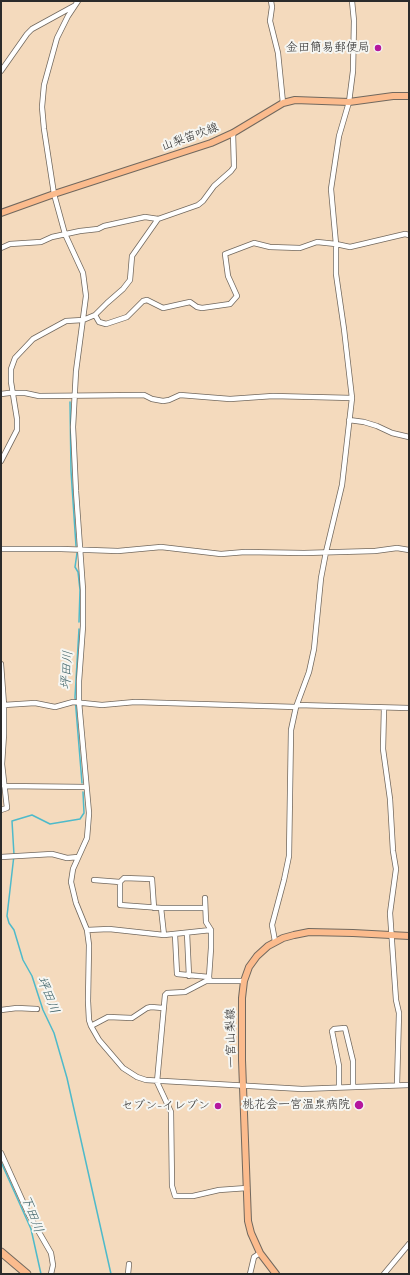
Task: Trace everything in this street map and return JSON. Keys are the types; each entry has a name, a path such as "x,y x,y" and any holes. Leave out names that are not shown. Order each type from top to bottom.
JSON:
{"highway":[{"path":"1,1252 27,1274"}],"main road":[{"name":"山梨笛吹線","path":"1,213 54,194 211,143 233,133 283,102 300,100 348,102 393,96 409,96"},
{"name":"一宮山梨線","path":"276,1274 260,1253 251,1233 248,1221 242,1060 242,998 244,981 249,967 262,950 275,941 309,932 373,933 409,936"}],"street":[{"path":"271,1 272,6 270,21 278,53 283,102"},
{"path":"275,941 272,925 289,856 291,730 296,706 309,672 314,648 321,578 342,485 352,398 336,274 336,244 330,189 353,71 354,21 352,1"},
{"path":"1,71 32,29 76,3"},
{"path":"76,3 57,38 48,68 42,96 42,119 54,194 64,234 80,266 84,278 86,296 84,320 79,346 75,395 74,463 83,626 76,702 86,788 88,826 86,838 73,869 71,882 76,903 87,930 89,945 88,1000 90,1026 99,1040 129,1073 146,1080 157,1082 243,1086 276,1086 302,1089 409,1085"},
{"path":"1,248 10,244 41,242 64,234 98,229 104,226 145,217 158,219 198,205 203,202 214,186 234,167 233,133"},
{"path":"1,461 17,430 17,419 11,382 11,370 15,358 33,339 66,321 84,320 95,315 106,303 123,289 130,280 132,256 158,219"},
{"path":"95,315 99,322 106,324 127,317 143,301 147,300 163,308 190,302 197,307 202,308 230,304 236,296 228,276 225,254 254,243 270,247 300,248 317,242 350,246 405,234 409,235"},
{"path":"1,394 25,393 40,396 144,395 152,399 163,401 180,396 230,398 273,396 352,398"},
{"path":"349,420 364,422 392,433 409,437"},
{"path":"1,549 118,551 161,547 221,554 245,552 290,553 375,551 401,548 409,550"},
{"path":"1,664 4,705 2,764 7,808 1,810"},
{"path":"4,705 35,703 55,706 76,702 102,705 135,702 409,708"},
{"path":"384,708 383,749 390,799 393,851 396,870 394,891 390,905 391,935 398,1013 397,1085"},
{"path":"4,786 86,788"},
{"path":"1,856 52,854 68,858 78,857"},
{"path":"94,880 120,882 124,878 152,879 154,908"},
{"path":"120,882 120,905 154,908 206,908"},
{"path":"205,898 206,922 210,930 212,948 210,979"},
{"path":"161,908 164,935"},
{"path":"87,930 108,929 164,935 210,930"},
{"path":"187,933 189,976"},
{"path":"175,935 177,974 210,979 244,981"},
{"path":"210,979 185,992 167,993 164,995 157,1082 170,1112 172,1186 175,1196 193,1196 219,1190 247,1188"},
{"path":"1,1010 17,1008 37,1009"},
{"path":"90,1026 108,1017 132,1018 147,1008 163,1008"},
{"path":"339,1087 339,1066 332,1031 334,1029 345,1028 353,1061 353,1087"},
{"path":"1,1153 29,1215 51,1253 53,1264 51,1274"},
{"path":"384,1274 409,1244"},
{"path":"250,1274 254,1257 260,1253"},
{"path":"128,1274 129,1264"}],"waterway":[{"name":"坪田川","path":"70,402 71,471 76,546"},
{"name":"坪田川","path":"77,553 75,567 78,572 80,590 79,622"},
{"name":"坪田川","path":"79,629 75,697 82,783"},
{"name":"坪田川","path":"83,792 84,813 80,819 50,824 32,815 12,821 14,855 7,916 9,923 14,930 23,960 32,976 43,1010 54,1033 67,1078 111,1274"},
{"name":"下田川","path":"1,1162 31,1229 41,1274"}],"place":[{"name":"金田簡易郵便局","path":"378,48"},
{"name":"桃花会一宮温泉病院","path":"359,1105"},
{"name":"セブン-イレブン","path":"218,1106"}]}
